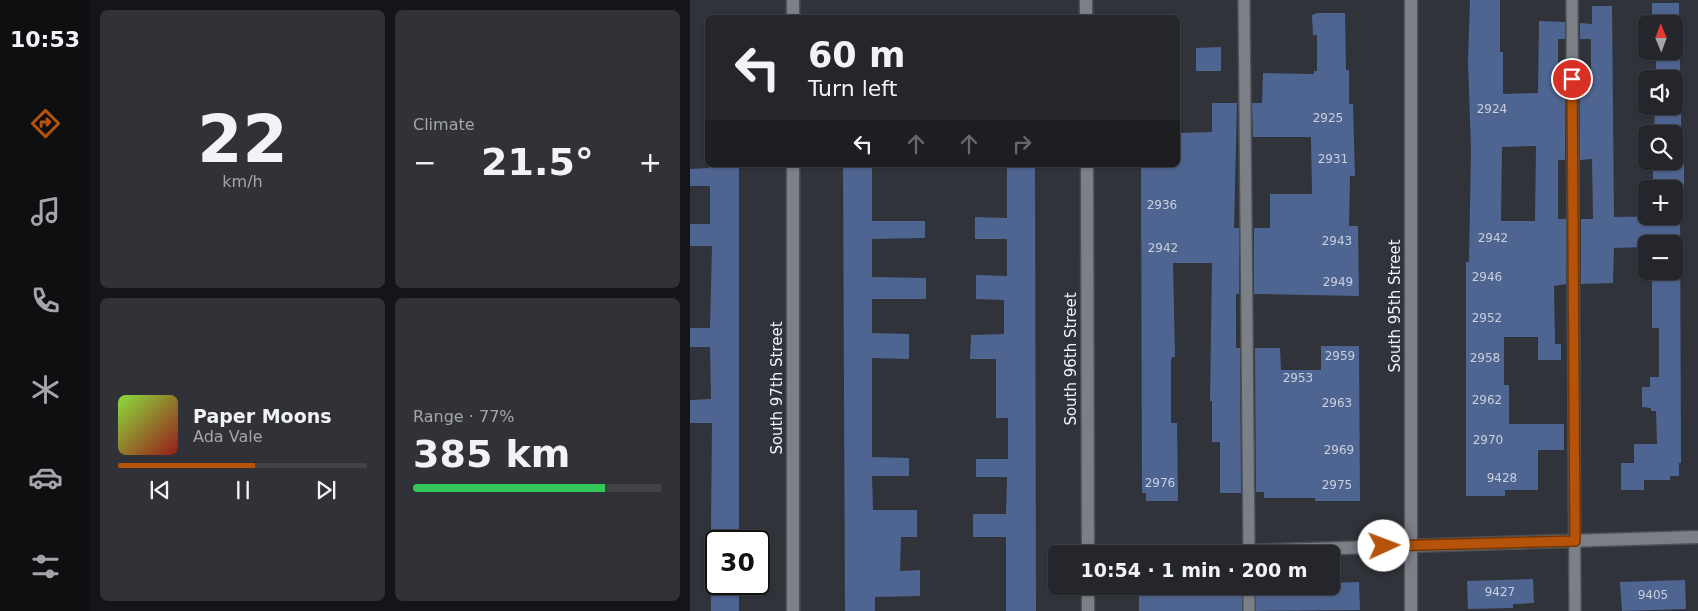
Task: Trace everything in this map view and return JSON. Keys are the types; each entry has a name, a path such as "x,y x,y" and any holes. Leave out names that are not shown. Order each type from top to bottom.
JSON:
{"street":[{"path":"793,0 793,15"},
{"path":"1086,0 1086,15"},
{"name":"South 95th Street","path":"1411,0 1411,611"},
{"name":"South 97th Street","path":"793,167 793,611"},
{"name":"South 96th Street","path":"1087,167 1088,545"},
{"path":"1340,548 1698,537"},
{"path":"1088,595 1088,611"}],"lane":[{"path":"1244,0 1249,545"},
{"path":"1572,0 1575,611"},
{"path":"1249,595 1249,611"}],"building":[{"path":"1470,0 1500,0 1500,52 1503,52 1503,94 1538,93 1539,21 1565,22 1565,39 1558,39 1558,90 1565,90 1565,160 1558,160 1558,219 1566,219 1566,284 1554,286 1555,344 1561,344 1561,360 1538,360 1538,337 1504,337 1504,385 1509,385 1509,424 1564,424 1564,450 1538,450 1538,490 1505,490 1505,496 1466,496 1466,262 1469,262 1471,150 1468,61","holes":["1536,146 1535,221 1501,221 1502,147"]},
{"path":"1652,3 1679,3 1679,15 1652,15"},
{"path":"1592,6 1612,6 1614,217 1638,217 1638,225 1680,225 1680,235 1638,235 1638,247 1614,248 1613,283 1581,284 1581,219 1593,219 1592,159 1580,160 1580,90 1591,90 1591,39 1580,39 1580,23 1592,24"},
{"path":"1317,13 1345,13 1346,70 1349,70 1349,104 1353,104 1355,176 1350,176 1349,226 1358,226 1359,296 1254,294 1254,228 1270,228 1270,194 1312,194 1311,137 1253,137 1252,103 1262,103 1263,73 1314,74 1314,71 1317,71 1317,35 1313,35 1312,15"},
{"path":"1221,47 1221,71 1196,71 1196,48"},
{"path":"1656,60 1680,60 1680,70 1656,70"},
{"path":"1212,103 1237,103 1234,228 1239,228 1239,294 1236,294 1236,348 1240,348 1241,493 1220,493 1220,442 1212,442 1212,401 1210,401 1212,263 1173,263 1175,357 1172,357 1171,360 1171,423 1177,423 1178,501 1146,501 1146,493 1142,493 1141,167 1180,167 1180,133 1212,132"},
{"path":"1655,115 1681,115 1681,125 1654,125"},
{"path":"1683,131 1684,131 1684,204 1683,180 1653,180 1653,170 1683,170"},
{"path":"739,167 739,530 711,530 712,423 690,423 690,400 711,399 710,347 690,347 690,328 710,328 712,246 690,246 690,224 710,224 710,186 690,186 690,169"},
{"path":"843,167 872,167 872,221 925,221 925,238 872,239 872,277 926,278 926,299 872,299 872,333 909,334 909,359 872,358 872,457 909,458 909,476 872,476 873,510 917,510 917,537 901,537 900,571 920,570 920,596 875,597 875,611 845,611"},
{"path":"1007,167 1035,167 1036,611 1006,611 1006,537 973,537 973,514 1006,514 1007,477 976,477 976,459 1008,459 1008,418 996,418 996,359 970,359 971,335 1004,334 1004,300 976,299 976,275 1007,276 1007,239 975,239 975,217 1007,218"},
{"path":"1652,280 1680,280 1681,463 1679,463 1679,476 1670,476 1670,480 1644,480 1644,490 1621,490 1621,463 1634,463 1634,444 1657,444 1656,411 1651,411 1651,408 1642,407 1642,387 1650,387 1650,377 1659,377 1659,328 1652,328"},
{"path":"1321,346 1359,346 1360,501 1315,501 1315,498 1264,498 1264,492 1256,492 1255,348 1280,348 1281,370 1321,370"},
{"path":"1533,579 1534,603 1513,604 1513,608 1468,609 1467,581"},
{"path":"1685,580 1686,609 1622,611 1620,582"},
{"path":"1359,582 1360,610 1256,611 1256,595 1340,595 1340,583"},
{"path":"711,595 739,595 739,611 711,611"},
{"path":"1139,595 1242,595 1242,611 1139,611"}],"route":[{"path":"1384,546 1575,541 1572,79"}]}
